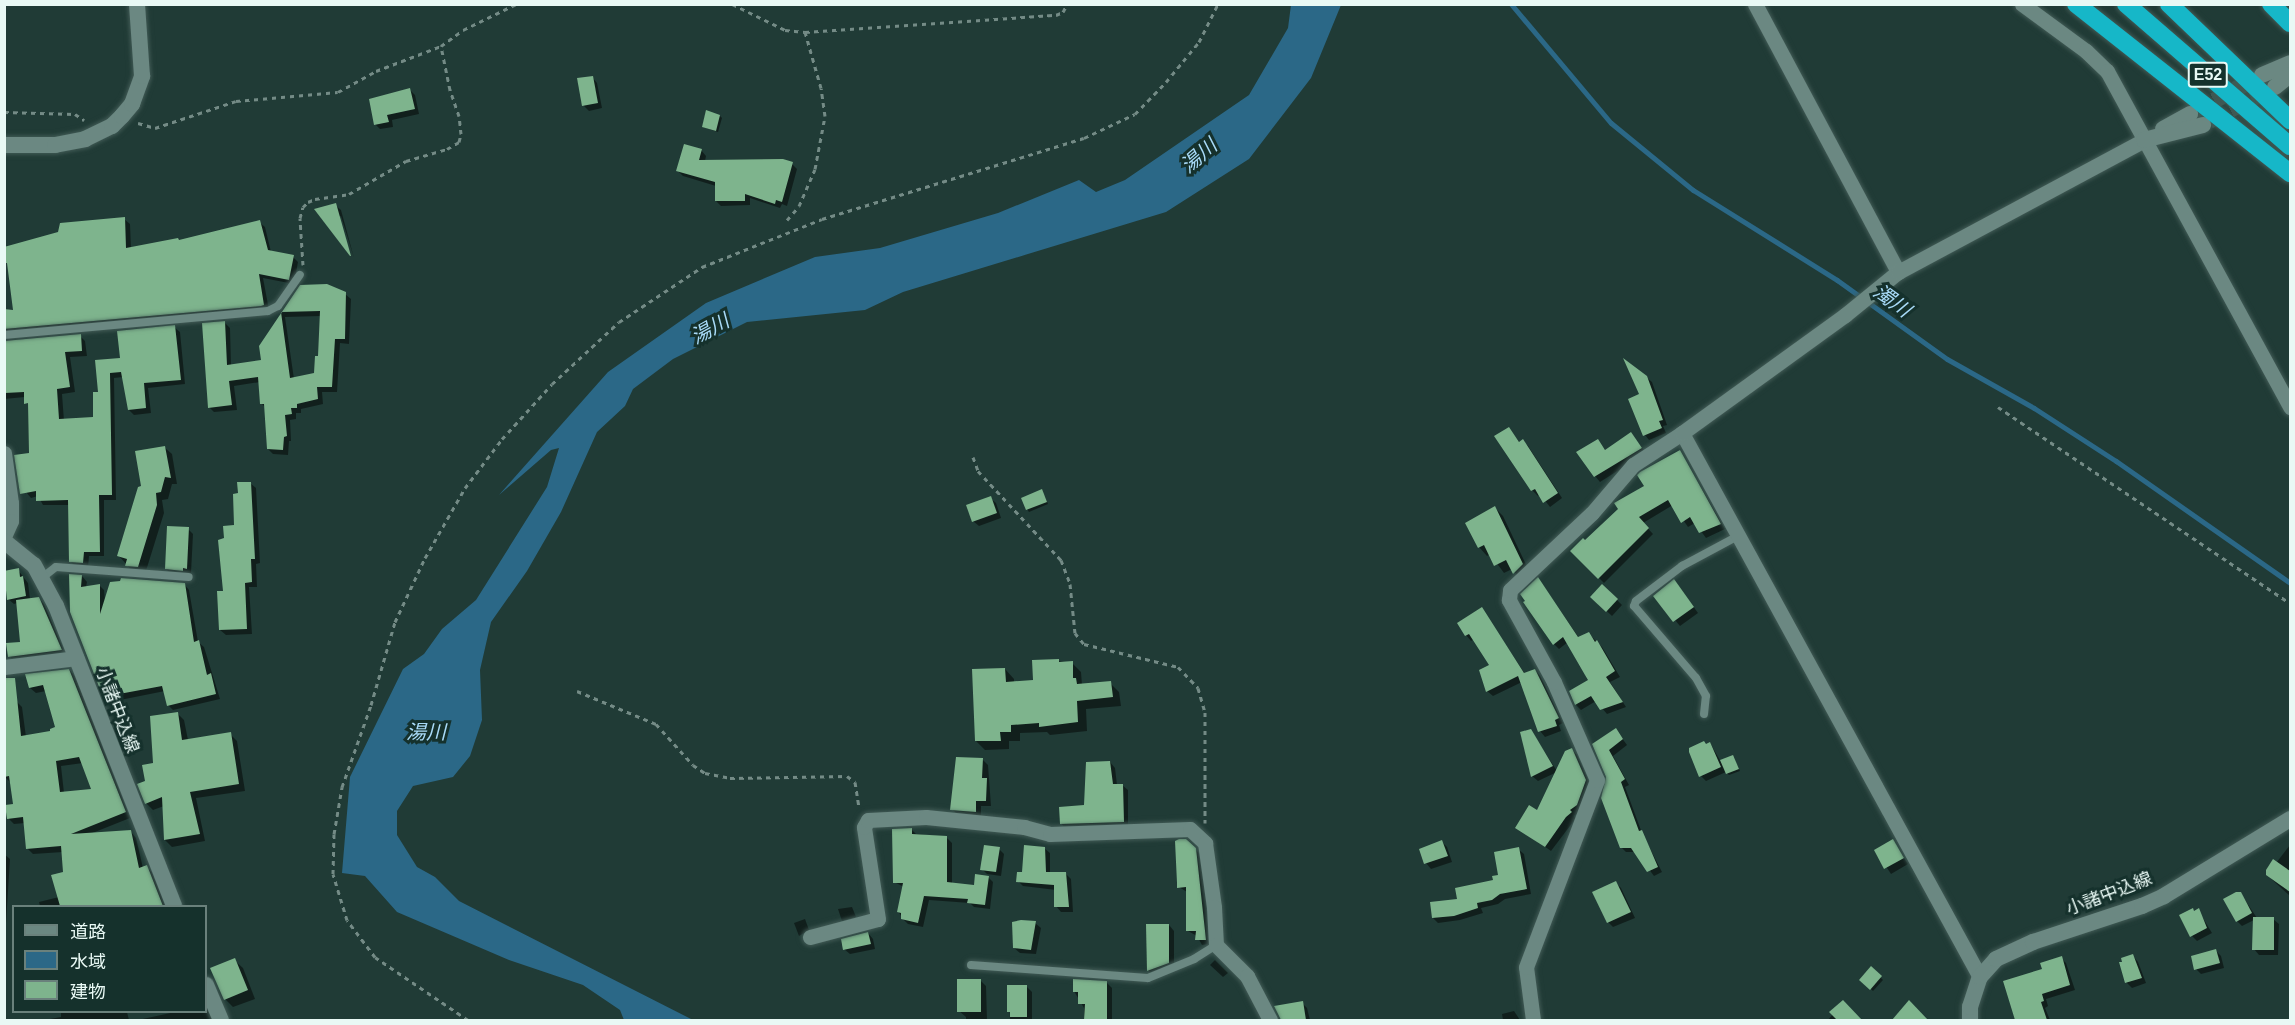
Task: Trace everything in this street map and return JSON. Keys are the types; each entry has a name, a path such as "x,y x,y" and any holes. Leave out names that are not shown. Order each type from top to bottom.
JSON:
{"highway":[{"path":"2076,4 2290,173"},
{"name":"E52","path":"2126,4 2290,146"},
{"path":"2169,4 2290,120"},
{"path":"2271,4 2290,23"}],"main road":[{"path":"4,145 55,145 85,139 99,134 122,116 132,104 142,76 136,4"},
{"path":"2262,75 2290,63"},
{"path":"2275,87 2290,75"},
{"path":"2144,140 2190,114"},
{"path":"2144,140 2203,125"},
{"name":"小諸中込線","path":"4,539 25,555 43,577 174,905"},
{"name":"小諸中込線","path":"1970,1020 1970,1007 1980,977 1995,959 2164,896 2290,819"},
{"path":"207,987 221,1020"}],"street":[{"path":"1755,4 1898,272"},
{"path":"2022,4 2062,32 2107,71 2290,407"},
{"path":"1533,1020 1526,966 1597,780 1554,682 1509,600 1510,590 1592,513 1633,465 1682,434 1845,315 1898,272 2144,140"},
{"path":"1682,434 1980,977"},
{"path":"4,453 11,512 8,531 4,539"},
{"path":"4,667 76,657"},
{"path":"810,937 878,918 866,850 865,823 868,820 926,818 1024,827 1050,834 1182,829 1198,834 1205,843 1214,907 1216,945 1247,976 1270,1020"}],"lane":[{"path":"4,335 268,311 278,306 300,275"},
{"path":"1704,714 1706,696 1696,678 1634,606 1636,601 1682,566 1738,536"},
{"path":"43,577 56,567 189,577"},
{"path":"971,965 1148,978 1194,958 1216,945"}],"path":[{"path":"122,116 154,128 236,101 338,92 376,70 441,46 463,30 516,4"},
{"path":"732,4 785,30 805,32 1056,15 1063,12 1067,4"},
{"path":"468,1020 375,957 347,920 333,874 334,834 342,787 395,622 425,558 465,488 502,439 552,384 619,322 702,267 822,219 1084,138 1135,114 1166,82 1199,42 1218,4"},
{"path":"788,220 799,206 815,169 825,116 821,88 805,32"},
{"path":"300,275 303,265 300,218 303,207 315,199 356,191 406,161 447,149 459,142 461,134 459,116 450,90 441,46"},
{"path":"4,112 75,114 99,134"},
{"path":"1998,407 2290,603"},
{"path":"973,457 978,471 1061,560 1070,584 1075,633 1084,644 1178,667 1198,688 1205,712 1205,843"},
{"path":"577,691 656,724 693,765 714,776 730,778 847,776 855,782 861,817 865,823"}],"water":[{"name":"湯川","path":"1291,5 1341,5 1311,78 1249,159 1166,212 903,292 865,310 747,322 673,359 633,389 625,406 597,432 561,512 527,571 491,622 480,670 482,720 470,756 453,777 413,786 397,811 397,835 417,867 435,877 459,901 693,1020 624,1020 620,1010 583,985 509,960 397,912 365,876 342,873 350,777 403,669 424,654 442,629 476,600 547,487 559,448 551,450 499,495 608,372 706,303 815,257 880,248 998,213 1079,180 1096,192 1125,180 1249,95 1288,28"}],"building":[{"path":"593,76 598,103 582,106 577,78"},
{"path":"410,88 415,109 387,115 389,122 374,125 369,99"},
{"path":"706,110 720,115 716,131 702,127"},
{"path":"684,144 702,149 699,160 783,159 793,162 782,202 776,200 775,204 745,194 745,201 715,201 715,182 676,171"},
{"path":"336,203 351,256 314,209"},
{"path":"125,217 126,248 178,238 179,240 260,220 268,250 294,255 289,280 259,274 264,305 261,306 4,329 4,309 13,310 7,263 4,263 4,247 58,232 60,223"},
{"path":"327,284 346,292 345,339 335,339 332,387 317,387 318,399 297,404 297,408 291,408 292,414 285,415 287,436 284,437 283,450 267,449 264,404 260,404 258,377 229,381 232,405 208,408 202,323 225,321 227,365 261,360 259,346 281,313 290,378 314,373 315,356 318,356 320,311 282,312 300,285"},
{"path":"175,325 181,380 144,383 146,408 128,410 121,372 110,373 112,495 99,495 100,552 84,552 83,563 69,562 68,500 36,501 36,491 20,494 14,455 29,453 28,403 24,404 24,392 5,393 4,341 81,334 82,351 65,352 70,387 57,389 59,419 93,417 93,392 98,392 95,360 120,358 117,331"},
{"path":"1623,358 1647,376 1663,420 1659,421 1662,428 1643,436 1628,399 1639,394"},
{"path":"1509,427 1519,442 1523,439 1558,493 1543,503 1535,489 1531,491 1494,436"},
{"path":"1631,432 1642,448 1594,477 1576,452 1598,439 1605,450"},
{"path":"165,446 171,478 165,477 161,492 156,493 157,505 138,567 125,566 127,559 117,556 138,487 141,486 135,451"},
{"path":"1680,450 1721,524 1699,533 1690,517 1681,523 1668,500 1639,517 1649,528 1598,579 1570,551 1618,509 1614,503 1644,486 1637,475 1640,472"},
{"path":"237,482 251,482 255,559 251,559 252,582 245,583 247,629 219,630 217,591 223,591 218,540 224,538 223,526 234,525 233,494 238,493"},
{"path":"1042,489 1047,502 1026,510 1021,498"},
{"path":"991,496 997,513 972,522 966,505"},
{"path":"1495,506 1523,564 1513,574 1506,560 1494,566 1484,545 1478,548 1465,523"},
{"path":"167,526 189,527 187,569 183,568 183,571 165,569"},
{"path":"19,568 20,577 23,576 26,596 7,600 4,571"},
{"path":"69,574 82,575 81,587 100,584 100,614 110,582 120,581 121,578 185,583 194,642 199,640 207,675 211,673 216,694 167,706 162,686 103,697 70,612"},
{"path":"1538,577 1578,637 1589,632 1595,642 1597,640 1615,671 1606,677 1623,702 1600,710 1591,696 1575,705 1569,691 1588,680 1563,637 1553,645 1523,602 1525,601 1520,594"},
{"path":"1674,579 1694,607 1673,622 1653,596"},
{"path":"1602,584 1618,599 1606,612 1590,597"},
{"path":"39,597 62,650 8,657 6,643 20,642 16,600"},
{"path":"1482,607 1524,673 1535,669 1559,718 1555,720 1557,726 1538,732 1518,676 1486,692 1479,670 1489,665 1469,634 1465,636 1457,623"},
{"path":"1059,659 1059,662 1073,661 1073,678 1076,678 1077,684 1111,681 1113,697 1077,701 1078,722 1039,727 1039,723 1011,725 1011,732 1000,732 1001,741 975,741 972,669 1005,668 1006,682 1033,680 1032,660"},
{"path":"69,669 126,812 71,834 131,830 139,868 147,865 163,905 60,905 51,875 63,872 61,846 26,849 23,817 7,819 5,805 13,804 9,776 4,777 4,678 15,678 21,736 50,731 55,727 43,685 29,688 25,674","holes":["79,757 91,789 60,792 56,761"]},
{"path":"178,712 182,740 231,732 239,784 190,792 200,834 164,840 162,797 145,804 137,784 145,781 142,765 153,763 150,716"},
{"path":"1616,728 1623,739 1609,750 1625,779 1621,782 1639,831 1642,830 1658,867 1647,872 1631,848 1620,848 1601,798 1606,777 1592,744"},
{"path":"1531,729 1553,766 1531,777 1520,732"},
{"path":"1704,741 1706,744 1710,742 1721,767 1699,777 1689,748"},
{"path":"1572,748 1586,780 1577,805 1570,810 1572,812 1545,847 1515,828 1529,805 1537,810 1565,751"},
{"path":"1733,755 1739,769 1726,774 1720,760"},
{"path":"956,757 983,758 982,778 987,778 986,801 976,801 976,812 950,810"},
{"path":"1110,761 1113,784 1123,784 1124,822 1060,824 1059,807 1084,805 1086,762"},
{"path":"912,828 912,834 947,836 947,882 974,885 975,874 989,876 985,905 967,903 968,899 924,896 918,923 901,919 901,913 897,912 903,883 893,883 892,829"},
{"path":"1186,839 1196,848 1206,940 1195,940 1196,931 1186,931 1186,887 1177,888 1175,841"},
{"path":"1893,839 1904,858 1884,869 1874,850"},
{"path":"1442,840 1448,856 1424,864 1419,849"},
{"path":"984,845 1000,847 996,872 980,870"},
{"path":"1024,845 1045,847 1046,872 1066,872 1069,907 1054,907 1054,885 1016,882 1017,872 1022,872"},
{"path":"1519,847 1527,889 1500,894 1492,900 1477,903 1478,908 1454,916 1432,918 1430,902 1457,899 1455,888 1493,880 1492,876 1498,875 1494,852"},
{"path":"2273,859 2290,871 2290,892 2266,875 2266,870"},
{"path":"1616,881 1631,912 1607,923 1592,892"},
{"path":"2236,892 2241,892 2252,913 2236,922 2223,899"},
{"path":"2193,908 2194,911 2199,908 2207,928 2190,937 2179,915"},
{"path":"2253,917 2274,917 2274,950 2252,950"},
{"path":"1036,921 1031,950 1013,948 1012,922"},
{"path":"1146,924 1169,924 1169,963 1147,971"},
{"path":"868,932 871,944 843,950 841,939"},
{"path":"2216,949 2220,963 2194,970 2191,956"},
{"path":"2133,954 2142,978 2125,983 2119,962 2122,962 2121,958"},
{"path":"2062,956 2070,985 2042,994 2044,1001 2041,1002 2047,1020 2015,1020 2003,981 2042,969 2040,963"},
{"path":"235,958 248,990 224,1000 210,968"},
{"path":"1871,966 1882,976 1870,990 1859,980"},
{"path":"957,979 981,979 981,1012 957,1012"},
{"path":"1073,979 1107,981 1107,1020 1084,1020 1085,1004 1078,1004 1078,992 1073,992"},
{"path":"1007,985 1027,985 1027,1017 1010,1017 1010,1012 1007,1012"},
{"path":"1843,1000 1862,1020 1837,1020 1829,1012"},
{"path":"1909,1000 1928,1020 1892,1020"},
{"path":"1303,1001 1306,1020 1281,1020 1274,1006"}],"waterway":[{"name":"濁川","path":"1511,4 1611,123 1693,190 1837,280 1947,359 2034,408 2116,461 2290,583"}],"tunnel":[{"path":"2193,112 2260,76"},
{"path":"2209,121 2274,87"}]}
